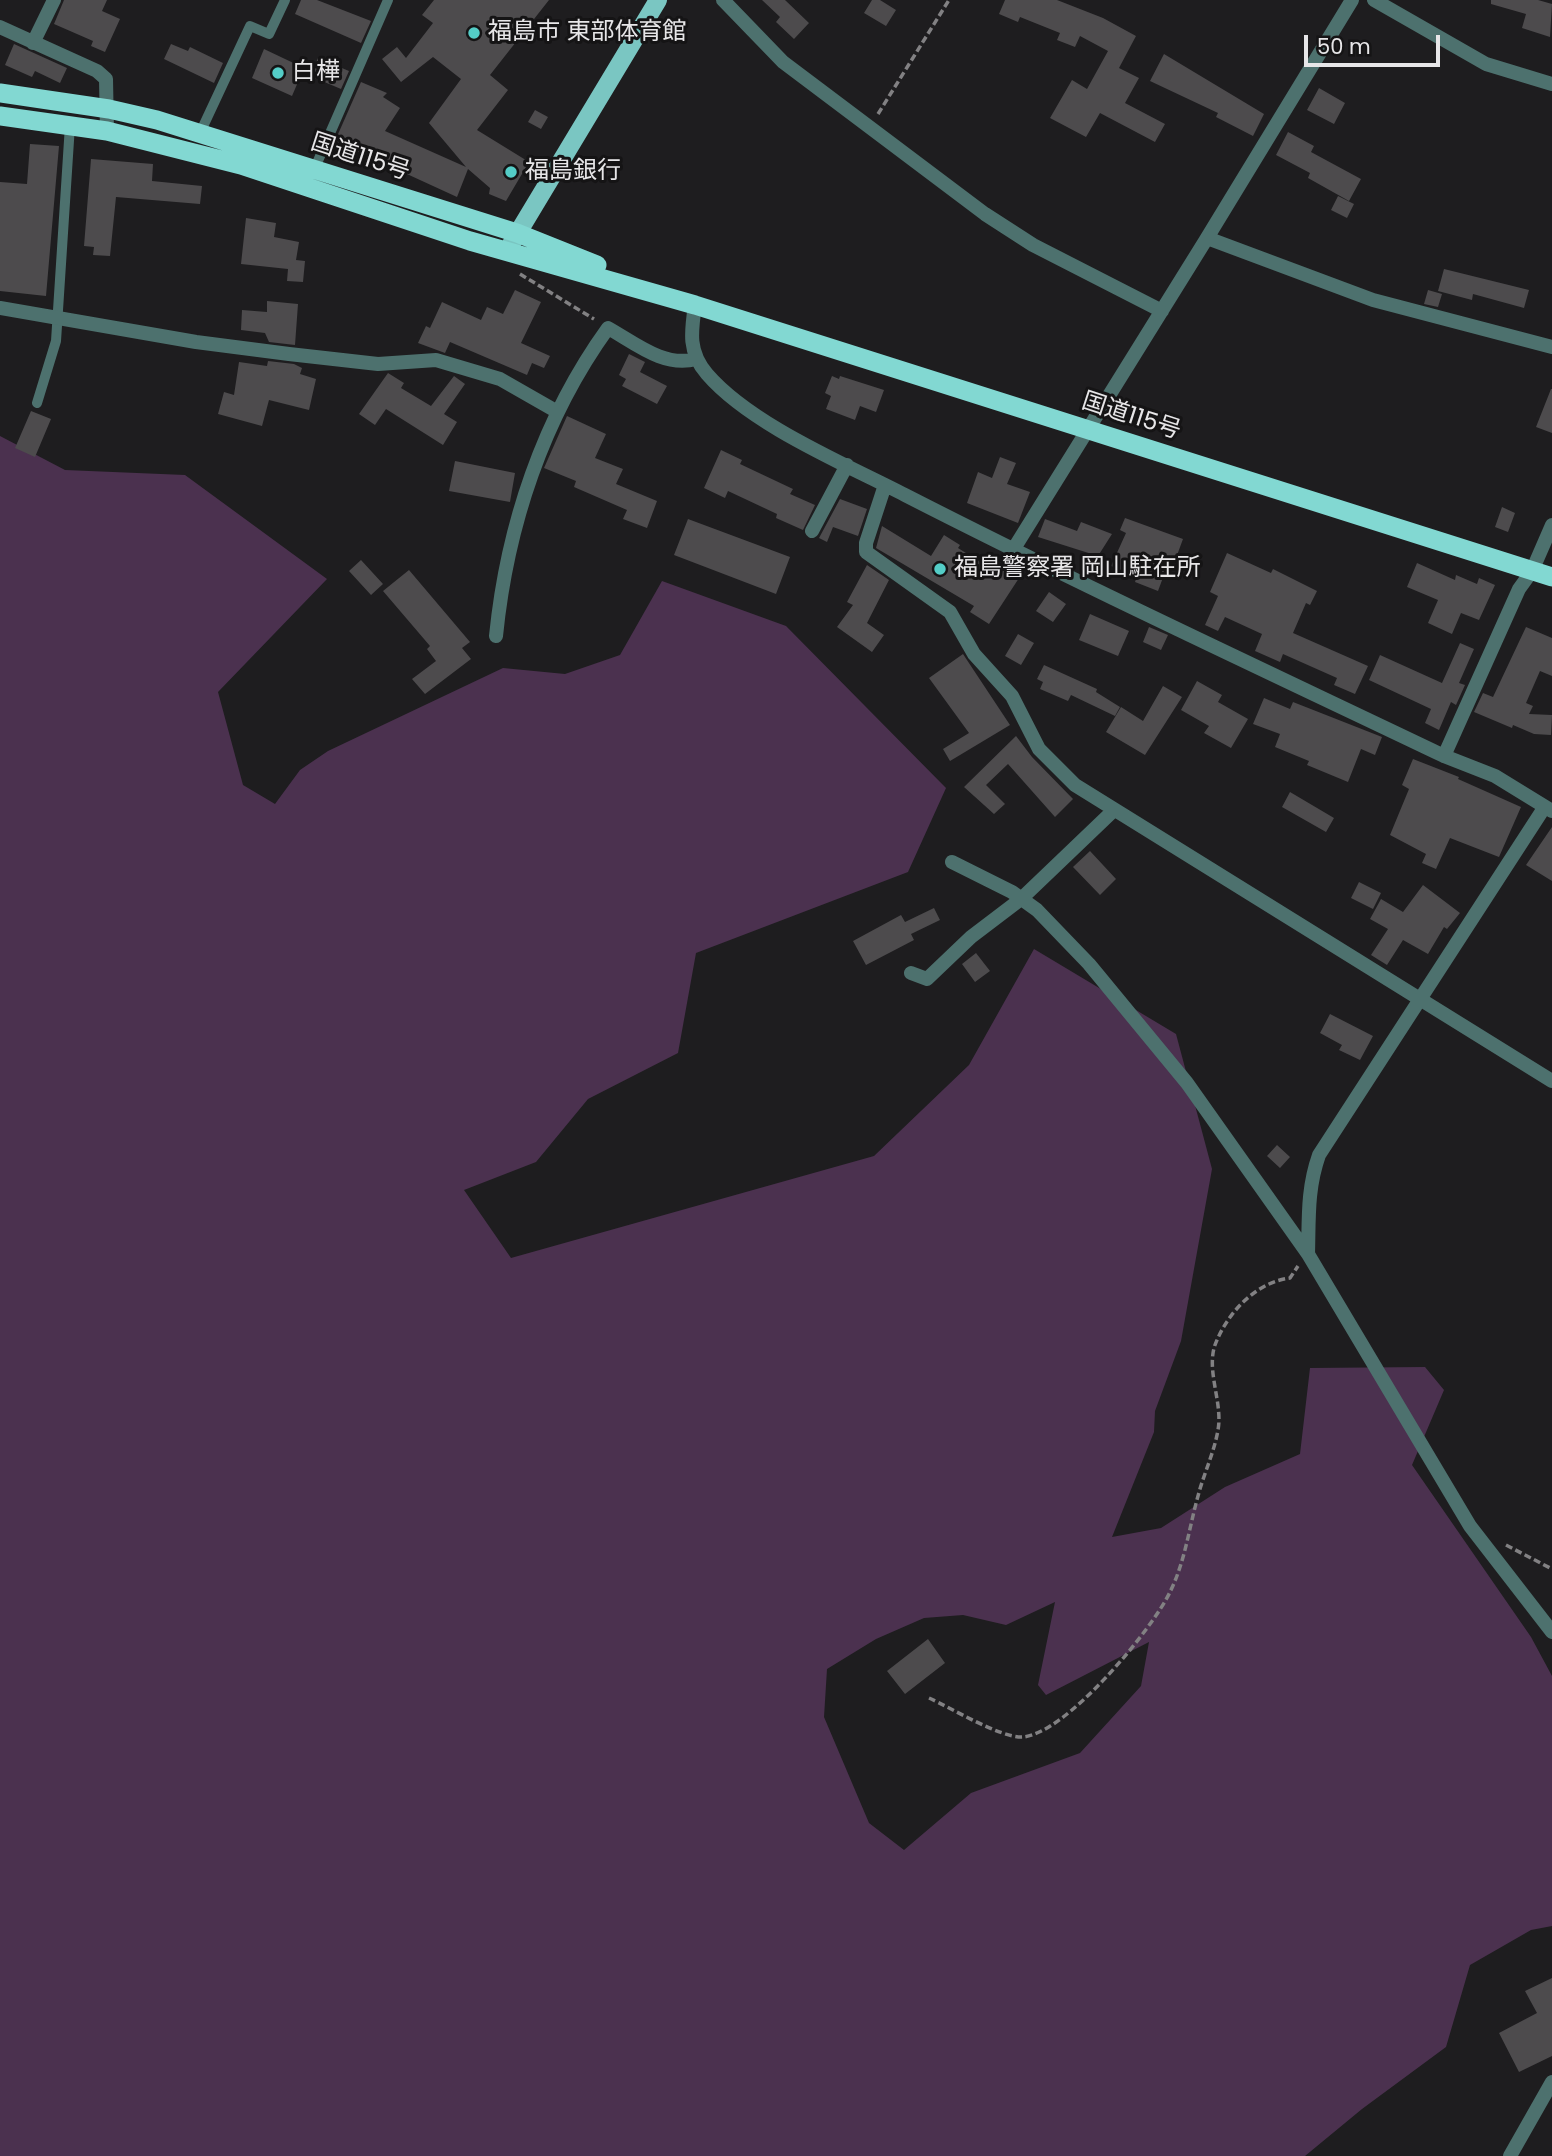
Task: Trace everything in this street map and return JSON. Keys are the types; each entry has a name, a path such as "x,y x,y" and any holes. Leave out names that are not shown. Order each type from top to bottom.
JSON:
{"highway":[{"name":"国道115号","path":"0,93 109,109 200,133 517,233 695,305"},
{"name":"国道115号","path":"0,116 107,131 241,165 507,251 695,305 1552,577"}],"main road":[{"path":"507,251 658,0"}],"street":[{"path":"33,43 54,0"},
{"path":"723,0 783,62 985,214 1024,239 1162,311"},
{"path":"1013,550 1352,0"},
{"path":"1374,0 1486,64 1552,84"},
{"path":"0,27 97,71 106,79 109,109 107,131"},
{"path":"1207,238 1373,300 1552,347"},
{"path":"695,305 691,338 696,359 720,388 751,412 847,465 1013,550 1444,755 1496,776 1548,810 1418,1000 1319,1155 1308,1195 1308,1254"},
{"path":"0,308 196,342 378,364 436,360 500,379 556,411"},
{"path":"496,636 507,555 538,454 556,411 583,362 608,327 668,361 682,363 696,359"},
{"path":"812,531 847,465"},
{"path":"886,485 866,542 866,552 950,612 974,654 1013,696 1039,749 1075,785 1552,1081"},
{"path":"1444,755 1519,589 1532,571 1552,525"},
{"path":"911,973 927,979 936,973 971,937 1021,899 1114,810"},
{"path":"952,863 1037,910 1089,964 1187,1083 1308,1254 1470,1526 1552,1632"},
{"path":"1510,2156 1552,2082"}],"lane":[{"path":"200,133 250,26 269,34 285,0"},
{"path":"314,170 388,0"},
{"path":"37,403 56,341 70,125"}],"path":[{"path":"869,128 948,0"},
{"path":"516,269 523,278 608,327"},
{"path":"929,1698 1001,1732 1022,1737 1055,1726 1120,1661 1164,1602 1184,1554 1219,1427 1215,1346 1248,1296 1263,1285 1290,1278 1308,1254"},
{"path":"1505,1545 1552,1569"}],"shaded area":[{"path":"0,436 65,470 185,475 327,579 218,692 243,785 275,804 300,770 328,751 503,668 565,674 620,655 662,581 786,626 946,788 908,872 696,953 678,1053 588,1099 536,1162 464,1190 511,1258 874,1156 969,1065 1034,949 1176,1034 1212,1169 1181,1341 1155,1411 1154,1432 1112,1537 1161,1528 1225,1487 1300,1454 1310,1368 1425,1367 1444,1390 1412,1465 1531,1637 1552,1676 1552,1926 1531,1930 1470,1965 1446,2047 1362,2109 1305,2156 0,2156","holes":["1055,1602 1038,1685 1046,1695 1149,1642 1141,1686 1080,1753 971,1793 904,1850 869,1823 824,1717 827,1669 876,1639 924,1618 963,1615 1006,1625"]}],"building":[{"path":"64,0 107,0 102,11 120,19 105,52 91,46 93,41 54,24"},
{"path":"301,0 317,0 371,21 361,43 295,14"},
{"path":"434,0 549,0 490,75 508,90 477,130 529,162 506,201 489,194 490,188 468,169 457,197 335,141 361,82 387,93 383,97 400,108 385,131 466,167 429,123 461,79 433,57 401,82 382,59 397,47 406,58 433,23 422,15"},
{"path":"762,0 785,0 809,23 794,39 776,22 780,17"},
{"path":"872,0 880,0 896,10 886,26 864,13"},
{"path":"1005,0 1057,0 1103,18 1136,36 1119,68 1139,78 1125,103 1165,124 1155,142 1100,113 1086,137 1050,118 1072,80 1087,89 1108,51 1080,36 1075,47 1057,40 1060,33 1020,17 1018,22 999,14"},
{"path":"1491,0 1538,0 1552,4 1550,37 1522,28 1526,14 1491,4"},
{"path":"14,44 67,68 60,83 35,71 32,77 5,65"},
{"path":"171,44 188,51 190,47 223,63 214,83 164,59"},
{"name":"白樺","path":"264,49 304,68 292,96 252,78"},
{"path":"1164,54 1264,114 1253,136 1216,117 1218,113 1150,81"},
{"path":"318,58 349,71 341,89 310,76"},
{"path":"1319,88 1345,103 1334,124 1307,110"},
{"path":"535,110 548,117 541,129 528,122"},
{"path":"1288,132 1314,146 1311,152 1361,179 1349,201 1308,178 1310,173 1276,155"},
{"path":"30,144 59,146 46,296 0,291 0,182 27,184"},
{"path":"91,159 153,164 152,181 202,186 200,204 116,197 110,256 93,255 94,247 84,246"},
{"path":"1338,196 1354,204 1347,218 1331,210"},
{"path":"246,218 276,223 274,237 299,242 296,260 305,261 303,282 287,281 288,269 241,264"},
{"path":"1444,269 1529,290 1524,308 1473,294 1472,300 1438,291"},
{"path":"515,290 541,302 521,343 550,356 544,368 532,363 527,375 450,342 445,353 418,343 426,326 430,328 442,302 481,320 487,307 503,314"},
{"path":"1428,290 1442,294 1438,307 1424,304"},
{"path":"267,301 298,304 295,345 269,342 265,333 241,330 242,310 267,312"},
{"path":"629,354 645,362 640,372 667,386 657,404 622,386 626,379 619,375"},
{"path":"268,361 294,364 302,368 300,374 316,379 309,410 269,400 262,426 218,414 224,392 234,395 239,362 267,366"},
{"path":"388,373 404,383 401,388 431,406 454,376 465,384 444,414 457,422 443,445 386,409 375,425 359,414"},
{"path":"832,376 884,390 876,412 860,406 855,420 826,409 831,396 825,393"},
{"path":"1552,389 1552,433 1536,427"},
{"path":"31,411 51,419 35,457 15,448"},
{"path":"567,416 606,434 595,458 623,469 616,484 657,501 647,528 623,519 627,510 574,487 576,481 544,468"},
{"path":"721,450 742,460 740,464 793,489 790,494 815,505 803,530 776,518 777,514 728,491 725,498 704,488"},
{"path":"1000,457 1016,463 1007,484 1030,492 1018,523 967,503 978,472 992,478"},
{"path":"455,461 515,473 510,502 449,491"},
{"path":"840,499 867,509 858,536 833,527 827,542 819,538"},
{"path":"1502,507 1515,513 1508,532 1495,527"},
{"path":"1125,518 1183,539 1176,558 1171,556 1158,591 1135,582 1137,576 1111,566 1126,533 1120,530"},
{"path":"688,519 790,557 776,594 674,555"},
{"path":"1045,519 1077,531 1081,522 1112,534 1098,556 1038,537"},
{"path":"882,526 931,556 944,535 960,545 958,548 996,572 1002,563 1021,575 989,624 970,612 974,606 876,548"},
{"path":"1227,553 1271,573 1273,569 1317,591 1310,605 1306,603 1293,633 1368,666 1355,694 1334,685 1337,678 1283,654 1280,662 1255,651 1262,634 1225,617 1218,631 1205,625 1218,596 1210,592"},
{"path":"361,560 383,584 371,595 349,571"},
{"path":"1417,563 1455,580 1456,575 1477,584 1479,578 1495,585 1479,620 1461,613 1452,634 1428,623 1438,600 1407,587"},
{"path":"867,565 889,580 867,623 884,635 872,652 837,627 853,605 847,602"},
{"path":"409,570 470,642 462,648 471,659 425,694 412,679 436,661 427,649 430,646 383,591"},
{"path":"1049,592 1066,604 1053,622 1036,611"},
{"path":"1090,614 1129,631 1118,656 1079,640"},
{"path":"1149,627 1168,635 1161,650 1143,642"},
{"path":"1526,627 1552,638 1552,676 1540,671 1526,703 1533,706 1529,714 1552,715 1551,735 1534,734 1513,725 1512,728 1474,712 1483,693 1493,697"},
{"path":"1018,634 1034,643 1021,665 1005,656"},
{"path":"1460,643 1474,649 1459,683 1465,685 1456,705 1451,702 1439,730 1425,723 1431,709 1369,680 1380,655 1442,683"},
{"path":"963,654 1010,725 950,761 943,749 969,733 929,678"},
{"path":"1044,665 1097,689 1096,692 1120,707 1115,716 1071,695 1068,701 1040,689 1043,682 1037,679"},
{"path":"1197,681 1222,695 1218,702 1248,719 1231,748 1204,733 1209,726 1181,710"},
{"path":"1163,686 1182,697 1145,755 1106,732 1121,707 1143,721"},
{"path":"1264,698 1290,709 1293,702 1382,737 1375,755 1361,749 1348,782 1307,765 1309,761 1275,747 1280,734 1253,724"},
{"path":"1016,736 1032,757 1073,799 1055,817 1008,764 986,785 1005,804 994,814 964,787"},
{"path":"1413,759 1459,777 1458,779 1521,807 1499,857 1450,838 1436,869 1422,863 1426,854 1390,835 1409,789 1402,785"},
{"path":"1290,792 1334,818 1326,832 1282,807"},
{"path":"1552,827 1552,881 1526,865"},
{"path":"1090,851 1116,879 1100,895 1073,867"},
{"path":"1359,882 1381,893 1373,909 1351,898"},
{"path":"1423,885 1460,913 1447,929 1444,927 1428,954 1403,940 1387,965 1371,955 1388,929 1370,919 1381,899 1403,912"},
{"path":"934,908 940,920 911,934 914,940 866,965 853,941 901,915 905,922"},
{"path":"976,953 990,971 975,982 962,964"},
{"path":"1330,1014 1373,1036 1360,1060 1339,1050 1342,1045 1320,1033"},
{"path":"1277,1145 1290,1157 1280,1168 1267,1156"},
{"path":"928,1639 945,1663 905,1694 887,1671"},
{"path":"1552,1978 1552,2056 1519,2072 1499,2033 1537,2013 1525,1991"}],"place":[{"name":"福島市 東部体育館","path":"474,33"},
{"name":"白樺","path":"278,73"},
{"name":"福島銀行","path":"511,172"},
{"name":"福島警察署 岡山駐在所","path":"940,569"}]}
